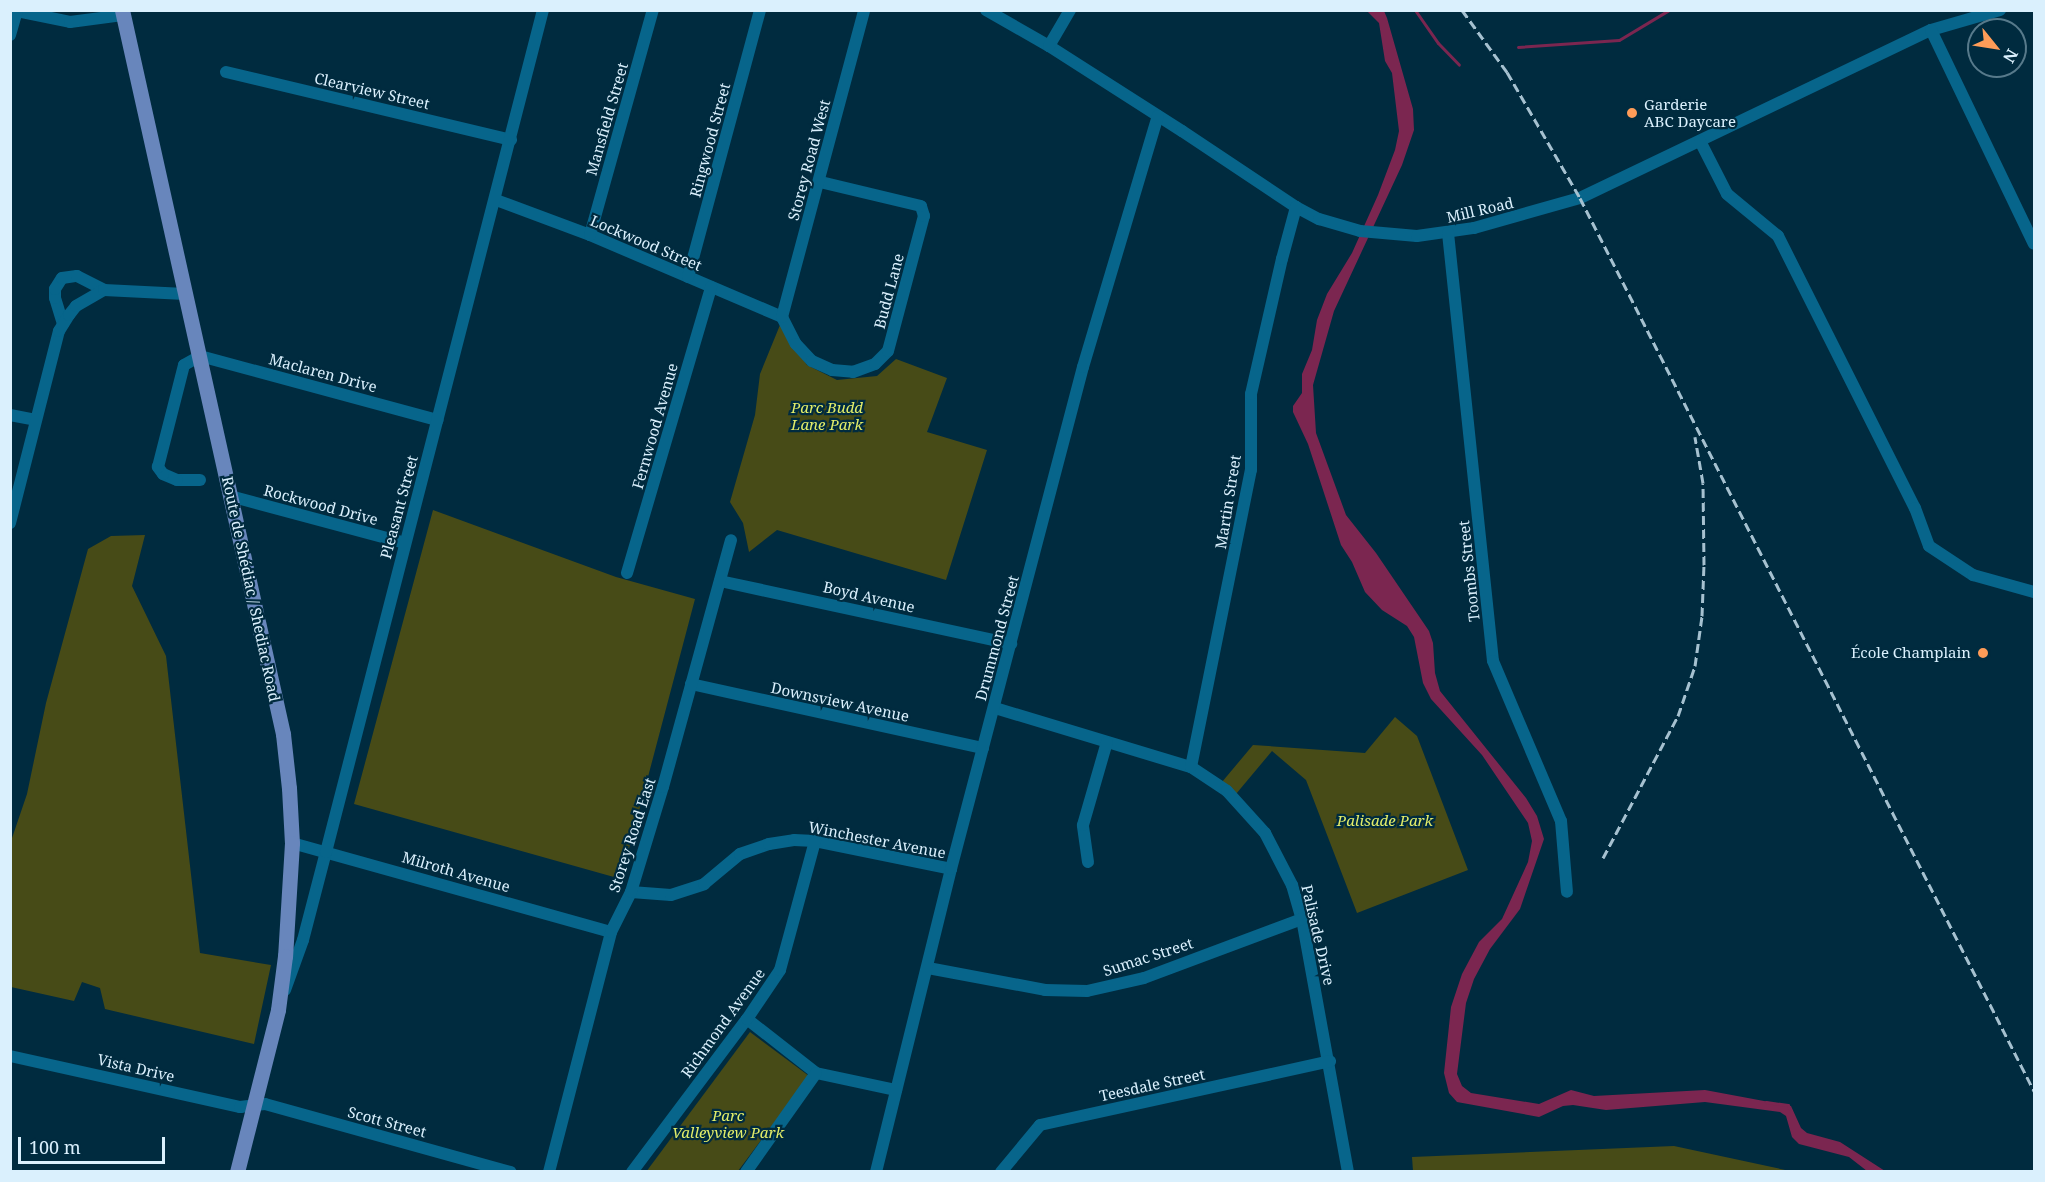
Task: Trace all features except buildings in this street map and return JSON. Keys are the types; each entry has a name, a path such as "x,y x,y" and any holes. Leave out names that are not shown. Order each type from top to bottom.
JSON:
{"main road":[{"name":"Route de Shédiac / Shediac Road","path":"122,13 283,734 292,843 290,910 278,1010 237,1172"}],"street":[{"path":"10,35 17,10 70,22 122,13"},
{"name":"Pleasant Street","path":"278,1010 303,940 496,200 543,10"},
{"name":"Mansfield Street","path":"590,235 653,10"},
{"name":"Ringwood Street","path":"688,277 760,10"},
{"name":"Storey Road West","path":"782,317 820,182 864,10"},
{"name":"Mill Road","path":"986,10 1048,46 1296,207 1335,224 1387,235 1448,233 1560,205 1700,141 1931,30 2000,10"},
{"path":"1048,46 1070,10"},
{"path":"1931,30 2034,244"},
{"name":"Clearview Street","path":"226,72 511,140"},
{"name":"Drummond Street","path":"876,1172 951,869 1083,367 1158,116"},
{"path":"1700,141 1727,194 1778,236 1915,508 1929,546 1973,575 2034,592"},
{"name":"Budd Lane","path":"782,317 796,344 812,362 832,370 853,372 875,364 888,351 924,216 921,206 820,182"},
{"name":"Lockwood Street","path":"496,200 590,235 782,317"},
{"name":"Martin Street","path":"1191,767 1251,470 1251,394 1296,207"},
{"name":"Toombs Street","path":"1448,233 1493,661 1561,820 1567,892"},
{"path":"63,324 55,298 55,289 62,278 78,276 104,290 185,294"},
{"name":"Fernwood Avenue","path":"627,573 711,287"},
{"path":"10,523 63,324 76,306 104,290"},
{"path":"200,356 184,365 158,467 163,474 177,480 200,480"},
{"name":"Maclaren Drive","path":"200,356 438,420"},
{"path":"10,415 36,420"},
{"name":"Rockwood Drive","path":"230,496 405,543"},
{"name":"Storey Road East","path":"549,1172 612,932 632,892 731,540"},
{"name":"Boyd Avenue","path":"720,581 1011,644"},
{"name":"Downsview Avenue","path":"691,684 983,748"},
{"name":"Palisade Drive","path":"994,708 1191,767 1227,791 1265,833 1292,885 1302,919 1330,1061 1348,1172"},
{"path":"1088,862 1083,825 1107,741"},
{"name":"Winchester Avenue","path":"632,892 671,895 704,884 740,854 770,844 794,840 815,841 951,869"},
{"name":"Richmond Avenue","path":"632,1172 747,1019 780,970 815,841"},
{"name":"Milroth Avenue","path":"292,843 612,932"},
{"name":"Sumac Street","path":"928,968 1045,990 1087,991 1144,978 1302,919"},
{"path":"747,1019 816,1073 896,1090"},
{"name":"Vista Drive","path":"10,1056 240,1107 254,1106"},
{"name":"Teesdale Street","path":"1001,1172 1040,1125 1330,1061"},
{"path":"747,1172 816,1073"},
{"name":"Scott Street","path":"254,1106 265,1104 511,1172"}],"green space":[{"name":"Parc Budd Lane Park","path":"780,325 807,365 837,380 877,376 896,359 947,378 927,432 987,450 946,580 777,530 749,552 743,523 730,502 755,415 760,374"},
{"path":"433,510 616,577 695,599 621,879 354,804"},
{"path":"145,535 132,586 166,656 200,953 271,965 254,1044 105,1009 100,988 82,982 74,1001 11,987 11,841 27,794 46,703 88,549 111,536"},
{"name":"Palisade Park","path":"1395,717 1417,736 1468,870 1357,913 1306,780 1272,751 1236,794 1222,782 1253,745 1365,753"},
{"name":"Parc Valleyview Park","path":"750,1032 809,1076 738,1171 646,1172"},
{"path":"1674,1146 1790,1171 1413,1171 1412,1157"}],"shaded area":[{"path":"1367,11 1384,11 1387,18 1413,109 1414,130 1402,165 1334,311 1313,385 1316,433 1346,515 1376,553 1429,631 1440,691 1526,798 1537,816 1544,839 1520,909 1490,949 1474,979 1466,1003 1457,1074 1462,1086 1471,1093 1539,1104 1571,1090 1594,1096 1705,1090 1791,1106 1801,1128 1807,1133 1840,1142 1885,1171 1867,1171 1849,1157 1799,1144 1792,1137 1786,1116 1780,1112 1705,1102 1606,1110 1573,1105 1563,1106 1539,1117 1457,1102 1449,1093 1444,1073 1451,1007 1462,974 1479,942 1502,919 1528,862 1532,841 1528,823 1482,755 1431,699 1423,683 1414,637 1407,626 1382,610 1365,592 1352,562 1341,545 1308,444 1293,412 1293,406 1302,393 1302,374 1312,350 1317,320 1327,294 1352,253 1378,195 1395,150 1399,131 1392,73 1385,61 1379,23"}],"waterway":[{"path":"1415,10 1438,43 1459,65"},
{"path":"1518,47 1619,40 1669,10"},
{"path":"1766,1102 1788,1105 1789,1109"}],"railway":[{"path":"1462,10 1507,72 1580,198 2034,1091"},
{"path":"1603,858 1678,716 1695,666 1702,616 1704,565 1703,483 1695,437"}],"place":[{"name":"Garderie ABC Daycare","path":"1632,113"},
{"name":"École Champlain","path":"1983,653"}]}
